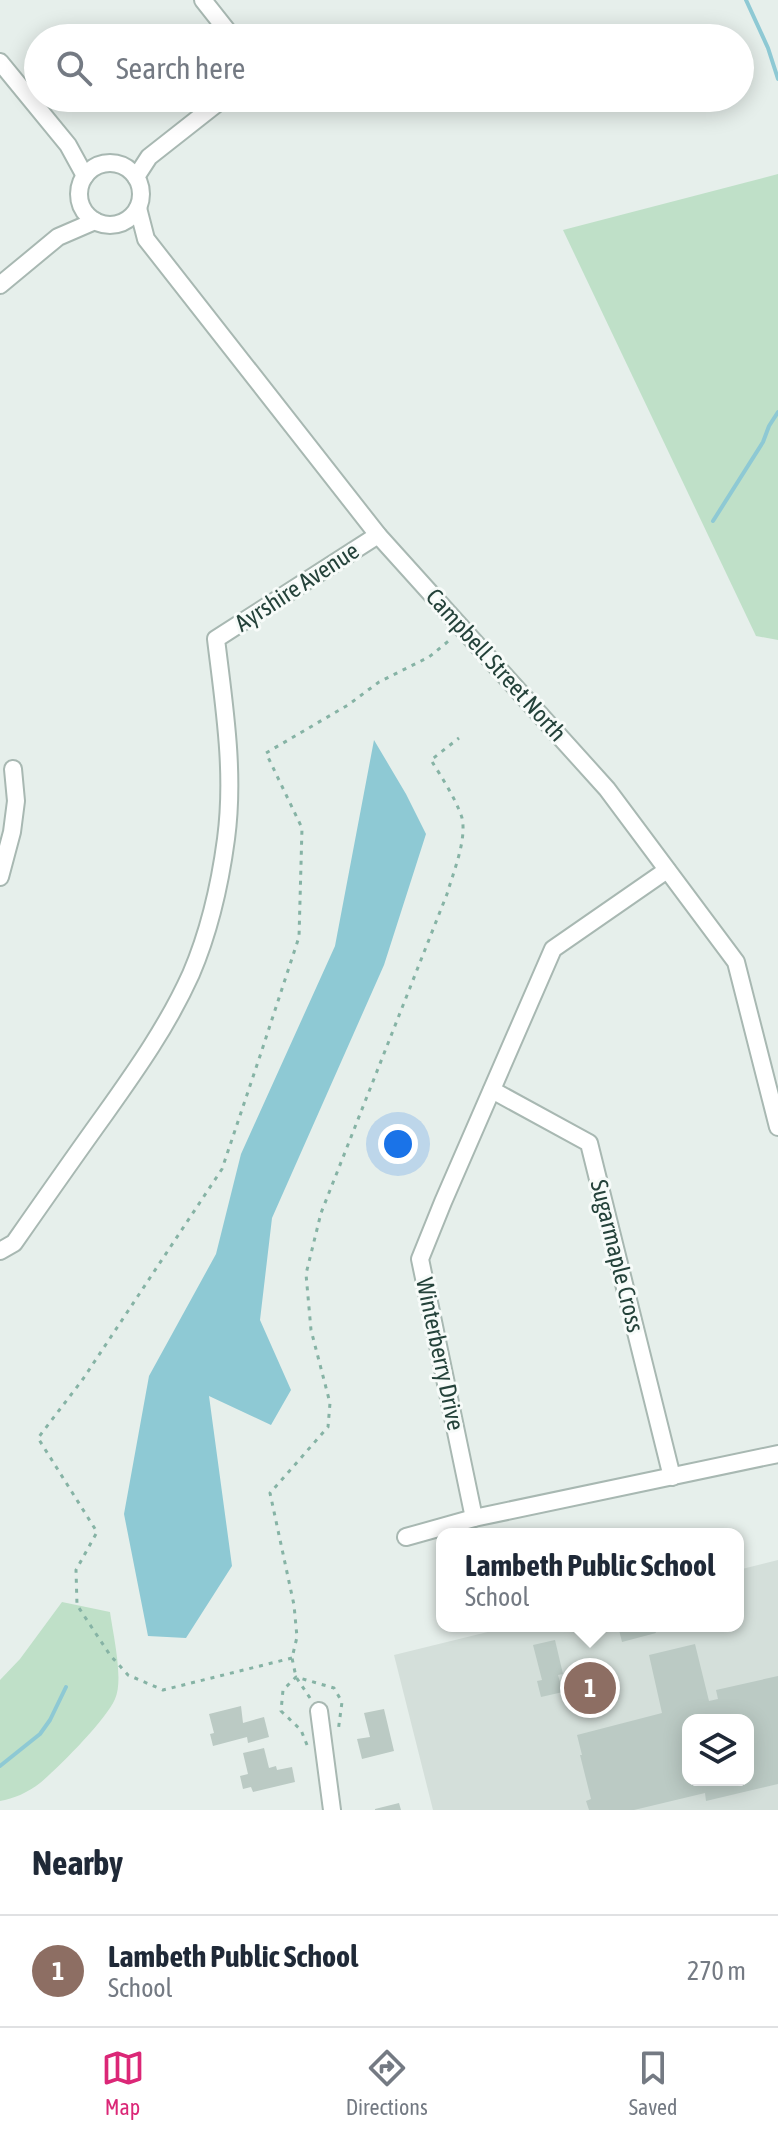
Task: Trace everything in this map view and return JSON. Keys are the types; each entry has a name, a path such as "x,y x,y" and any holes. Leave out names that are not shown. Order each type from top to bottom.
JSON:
{"street":[{"path":"203,0 222,24"},
{"path":"0,62 24,91"},
{"path":"41,112 68,145 85,176"},
{"path":"136,177 149,157 206,112"},
{"path":"68,145 101,163"},
{"path":"122,164 149,157"},
{"path":"101,163 122,164 140,181 142,191 138,208 129,219 117,224 95,221 83,210 79,200 81,180 101,163"},
{"path":"58,237 79,200"},
{"name":"Campbell Street North","path":"138,208 146,239 378,535 607,789 736,962 778,1127"},
{"path":"0,285 58,237 95,221"},
{"name":"Campbell Street North","path":"117,224 146,239"},
{"name":"Ayrshire Avenue","path":"0,1251 14,1243 150,1049 173,1011 201,947 209,923 226,838 228,808 227,731 216,639 378,535"},
{"path":"0,877 12,832 16,801 13,769"},
{"name":"Winterberry Drive","path":"474,1518 420,1259 553,949 667,870"},
{"name":"Sugarmaple Cross","path":"492,1090 589,1143 672,1477"},
{"path":"438,1528 778,1454"},
{"path":"406,1537 436,1529"},
{"path":"319,1711 332,1810"}],"path":[{"path":"292,1658 163,1690 128,1675 110,1655 77,1605 76,1570 97,1532 38,1438 83,1379 222,1169 299,937 302,828 266,753 348,705 379,682 429,657 464,630"},
{"path":"319,1711 296,1677 292,1658 297,1637 294,1605 270,1493 328,1427 330,1403 311,1330 306,1274 321,1213 431,936 461,847 462,819 431,760 459,738"}],"shaded area":[{"path":"778,1560 778,1810 433,1810 394,1655 488,1632 744,1632 744,1568"}],"green space":[{"path":"778,174 778,640 756,636 563,230"},
{"path":"62,1602 110,1612 118,1669 115,1699 92,1731 48,1776 26,1792 0,1801 0,1680 20,1659"}],"water":[{"path":"374,740 426,834 384,965 272,1218 260,1320 291,1390 271,1425 209,1396 232,1566 186,1638 148,1636 124,1514 149,1376 216,1254 241,1154 335,946"}],"building":[{"path":"620,1632 656,1633 622,1642"},
{"path":"555,1640 563,1674 558,1675 563,1692 541,1697 537,1681 542,1680 533,1645"},
{"path":"695,1644 709,1701 718,1699 716,1690 778,1676 778,1784 706,1801 705,1793 634,1810 589,1810 586,1801 591,1799 577,1735 662,1713 649,1655"},
{"path":"241,1706 243,1723 264,1717 269,1737 248,1743 247,1737 213,1746 210,1734 214,1733 209,1714"},
{"path":"384,1709 394,1751 362,1759 357,1739 370,1737 364,1713"},
{"path":"264,1748 269,1768 292,1767 295,1782 253,1792 251,1787 243,1789 240,1776 248,1774 243,1753"},
{"path":"399,1803 401,1810 375,1810 375,1809"}],"waterway":[{"path":"746,0 778,79"},
{"path":"713,521 763,442 778,412"},
{"path":"0,1766 40,1734 66,1687"}],"place":[{"name":"Lambeth Public School","path":"590,1688"}]}
